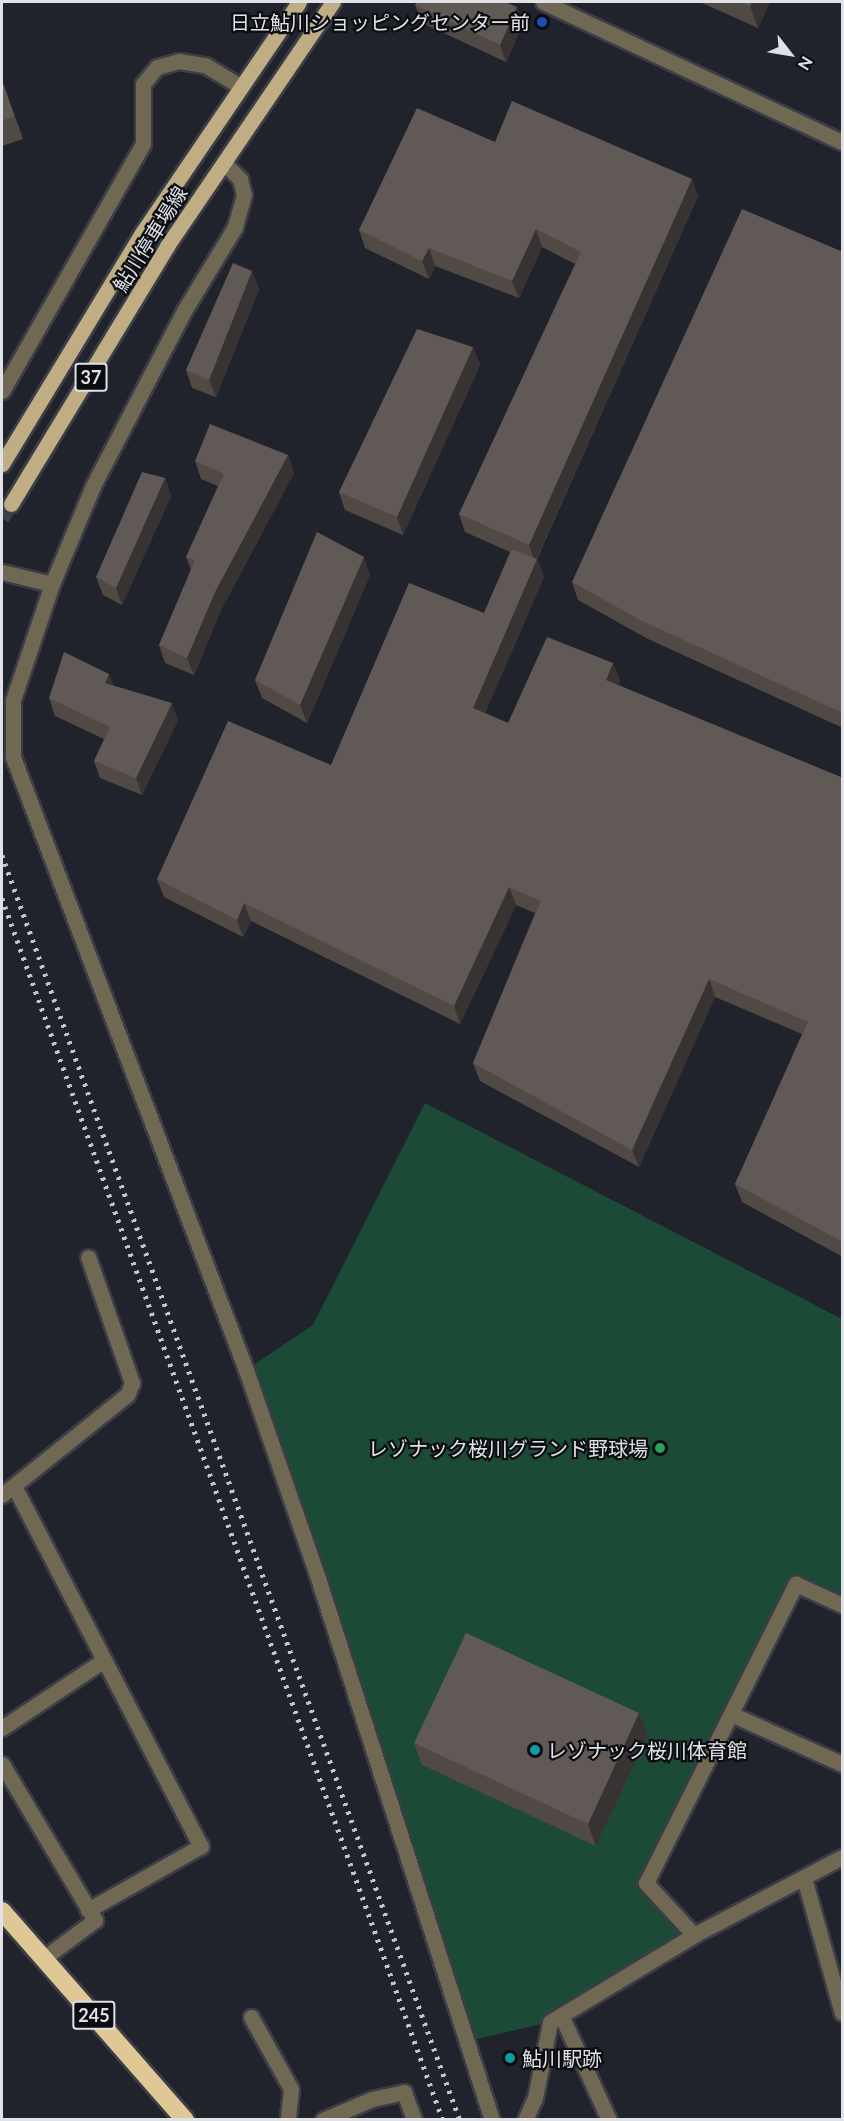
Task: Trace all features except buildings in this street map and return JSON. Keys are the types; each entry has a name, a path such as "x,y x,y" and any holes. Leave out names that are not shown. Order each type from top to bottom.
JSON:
{"highway":[{"name":"245","path":"2,1911 185,2120"}],"main road":[{"name":"鮎川停車場線","path":"2,464 142,232 299,2"},
{"name":"鮎川停車場線","path":"11,504 167,246 333,2"}],"street":[{"path":"543,2 843,142"},
{"path":"2,391 143,144 143,84 157,67 179,61 205,65 240,86"},
{"path":"224,163 240,179 244,195 235,227 184,311 93,486 52,584 14,700 13,757 246,1370 317,1575 492,2120"},
{"path":"2,573 52,584"},
{"path":"88,1257 132,1383 127,1395 8,1490 105,1660 201,1846 88,1910"},
{"path":"694,1935 646,1883 796,1584 843,1605"},
{"path":"2,1728 105,1660"},
{"path":"731,1714 843,1764"},
{"path":"2,1764 95,1920 44,1958"},
{"path":"525,2120 535,2098 550,2022 694,1935 843,1857"},
{"path":"804,1878 843,2013"},
{"path":"561,2015 609,2120"},
{"path":"251,2017 291,2088 288,2120"},
{"path":"323,2120 372,2099 404,2092 414,2120"}],"green space":[{"path":"425,1103 842,1319 842,1605 796,1584 646,1883 694,1935 550,2022 464,2042 246,1370 313,1325"}],"tunnel":[{"path":"2,518 11,504"}],"railway":[{"path":"2,855 460,2120"},
{"path":"2,898 443,2120"}],"place":[{"name":"日立鮎川ショッピングセンター前","path":"542,22"},
{"name":"レゾナック桜川グランド野球場","path":"660,1448"},
{"name":"レゾナック桜川体育館","path":"535,1750"},
{"name":"鮎川駅跡","path":"510,2058"}]}
